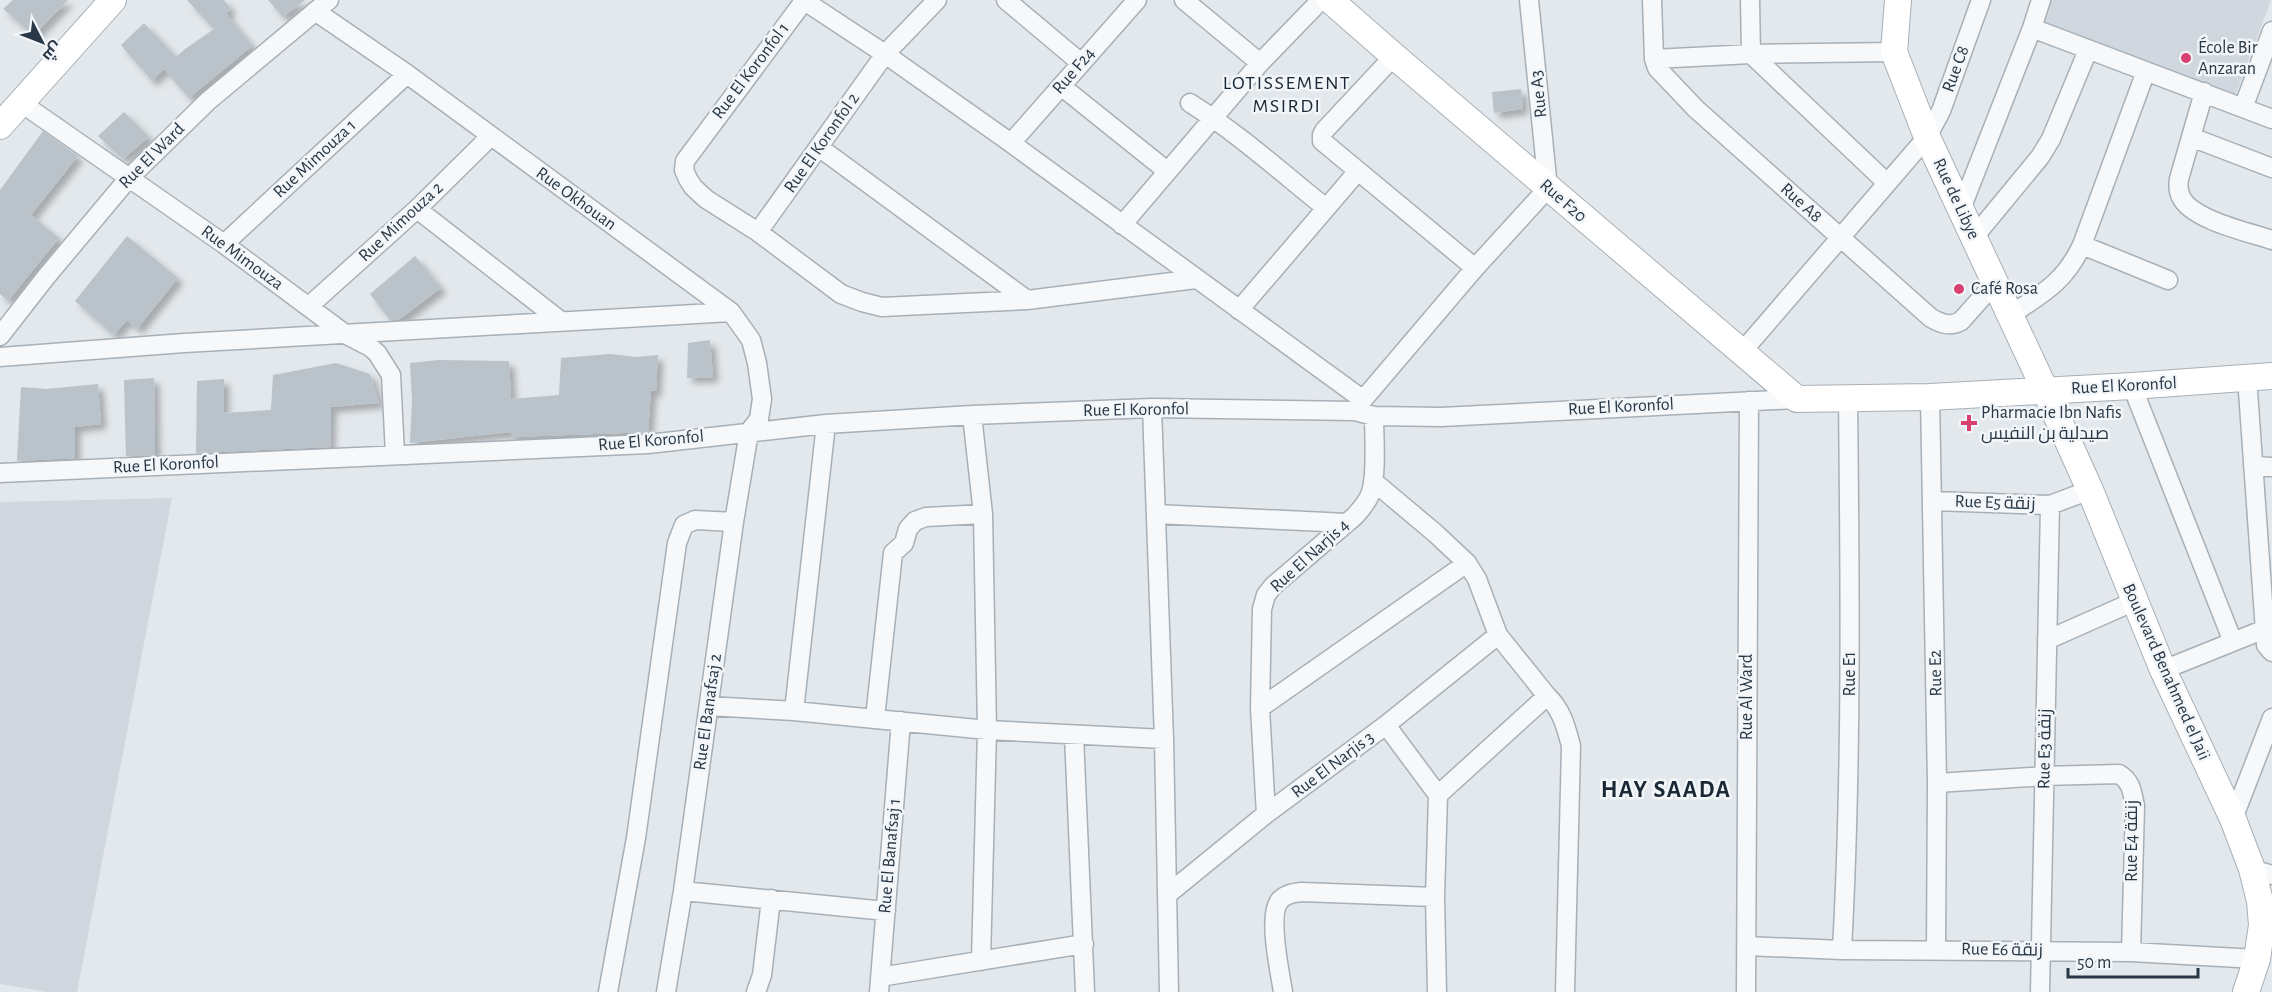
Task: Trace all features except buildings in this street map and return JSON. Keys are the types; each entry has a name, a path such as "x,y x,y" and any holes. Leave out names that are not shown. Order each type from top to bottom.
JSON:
{"street":[{"path":"0,126 113,0"},
{"path":"803,0 885,54 1011,143 1239,310 1359,405 1475,268 1548,188"},
{"name":"Rue El Koronfol 1","path":"758,232 706,199 693,187 684,170 685,161 803,0"},
{"name":"Rue El Koronfol 2","path":"758,232 885,54 937,0"},
{"name":"Rue F24","path":"1011,143 1137,0"},
{"path":"1184,0 1260,63"},
{"path":"1122,225 1260,63 1321,0"},
{"name":"Rue F20","path":"1330,0 1797,399"},
{"name":"Rue A3","path":"1529,0 1548,188"},
{"path":"1652,0 1654,59 1751,54 1894,52"},
{"path":"1750,0 1751,54 1887,183"},
{"name":"Rue de Libye","path":"1898,0 1894,52 1927,137 2045,390"},
{"name":"Rue C8","path":"1741,353 1927,137 1941,111 1981,0"},
{"path":"1961,209 2041,0"},
{"path":"1012,1 1081,63"},
{"name":"Rue Okhouan","path":"322,5 406,74 731,312 751,340 758,363 762,399 759,419 749,432"},
{"name":"Rue El Ward","path":"0,336 128,178 208,101 322,5"},
{"path":"2032,28 2272,119"},
{"path":"2243,108 2272,32"},
{"path":"1974,237 2040,157 2051,139 2088,50"},
{"path":"1394,56 1322,135 1322,141 1475,268"},
{"name":"Rue A8","path":"1654,59 1662,75 1696,109 1931,318 1951,325 1961,321 1994,284"},
{"path":"2010,315 2048,290 2073,265 2146,70"},
{"name":"Rue Mimouza 1","path":"224,244 406,74"},
{"path":"1061,86 1167,171"},
{"path":"2204,92 2178,188 2185,203 2198,215 2272,240"},
{"name":"Rue Mimouza","path":"20,102 224,244 345,334 370,347 382,359 391,375 395,454"},
{"path":"1190,103 1264,156 1326,208"},
{"name":"Rue Mimouza 2","path":"309,306 417,209 490,137"},
{"path":"2190,137 2272,168"},
{"path":"820,148 1027,300"},
{"path":"1239,310 1358,171"},
{"path":"417,209 562,322"},
{"path":"758,232 841,294 882,307 1027,300 1196,279"},
{"path":"2082,245 2168,280"},
{"path":"0,357 66,351 731,312"},
{"path":"2260,377 2253,466 2267,586 2266,645 2272,652"},
{"name":"Rue El Koronfol","path":"0,473 648,444 826,424 972,415 1152,408 1359,405 1374,416 1441,417 1797,399 1930,397 2260,377"},
{"path":"2132,386 2233,642"},
{"name":"Boulevard Benahmed el Jaii","path":"2045,390 2090,490 2163,670 2233,819 2262,872 2260,901 2262,925 2257,959"},
{"name":"Rue E2","path":"1930,397 1937,783 1936,950"},
{"name":"Rue E1","path":"1842,950 1848,848 1851,667 1848,398"},
{"name":"Rue Al Ward","path":"1746,992 1749,401"},
{"path":"1152,408 1164,739 1169,992"},
{"path":"972,415 983,514 987,730 981,960"},
{"path":"1374,416 1373,481 1467,563 1477,579 1498,635 1547,696 1557,705 1565,723 1571,746 1565,992"},
{"path":"794,711 826,424"},
{"name":"Rue El Banafsaj 2","path":"666,992 749,432"},
{"path":"2253,466 2272,467"},
{"name":"Rue El Narjis 4","path":"1266,814 1260,708 1262,609 1266,595 1347,524 1365,504 1373,481"},
{"name":"Rue E5 زنقة","path":"1933,501 2050,506 2090,490"},
{"name":"Rue E3 زنقة","path":"2040,992 2050,506"},
{"path":"875,718 892,553 904,543 908,528 915,521 926,518 983,514"},
{"path":"1156,514 1347,524"},
{"path":"608,992 636,838 677,543 684,525 694,520 734,522"},
{"path":"1260,708 1467,563"},
{"path":"2047,640 2135,602"},
{"path":"2163,670 2265,629"},
{"name":"Rue El Narjis 3","path":"1168,894 1266,814 1386,725 1498,635"},
{"path":"1438,795 1547,696"},
{"path":"709,706 794,711 987,730 1164,739"},
{"path":"2233,819 2272,718"},
{"name":"Rue El Banafsaj 1","path":"879,984 901,721"},
{"path":"1386,725 1438,795 1435,897 1437,992"},
{"path":"1074,735 1085,992"},
{"name":"Rue E4 زنقة","path":"1937,783 2119,774 2128,779 2135,806 2131,952"},
{"path":"682,891 886,911"},
{"path":"1283,992 1274,924 1276,906 1285,896 1302,892 1435,897"},
{"path":"756,992 762,975 771,899"},
{"path":"879,984 981,960 1084,944"},
{"name":"Rue E6 زنقة","path":"1746,946 1842,950 2131,952 2257,959"},
{"path":"2246,992 2257,959"}],"shaded area":[{"name":"École Bir Anzaran","path":"2051,0 2271,0 2234,99 2041,28"},
{"path":"172,498 77,992 47,992 0,984 0,502"}],"place":[{"name":"École Bir Anzaran","path":"2186,58"},
{"name":"Café Rosa","path":"1959,289"},
{"name":"Pharmacie Ibn Nafis صيدلية بن النفيس","path":"1969,423"}],"district":[{"name":"LOTISSEMENT MSIRDI","path":"1287,94"},
{"name":"HAY SAADA","path":"1666,790"}]}
